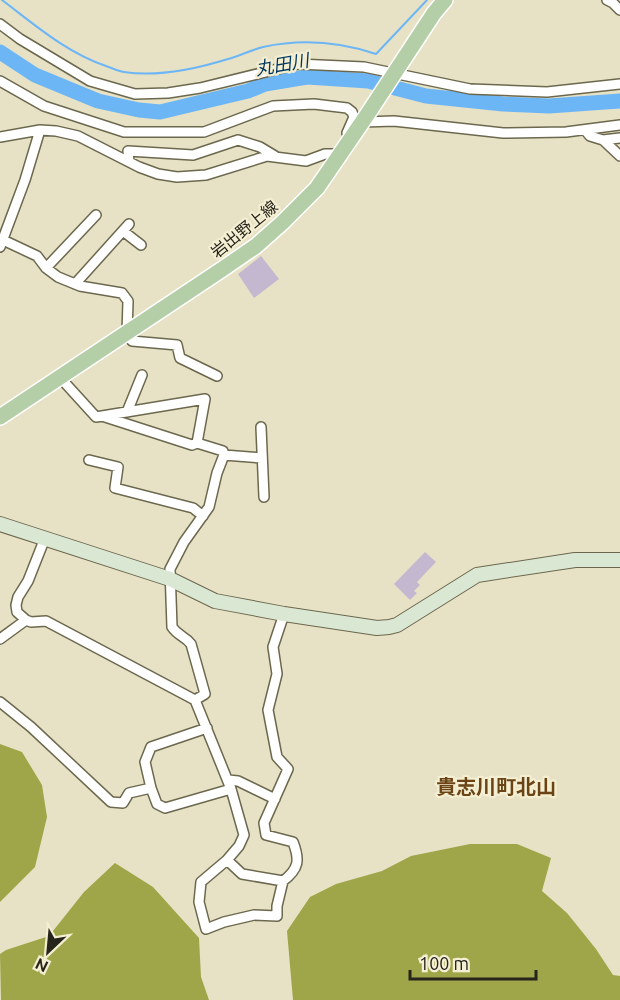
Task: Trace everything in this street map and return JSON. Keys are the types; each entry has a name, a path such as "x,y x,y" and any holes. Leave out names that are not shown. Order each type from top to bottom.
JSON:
{"main road":[{"name":"岩出野上線","path":"0,417 256,246 306,201 341,154 434,13 445,0"}],"street":[{"path":"0,24 20,39 90,81 135,94 168,93 200,88 298,64 364,67 470,89 547,92 620,84"},
{"path":"0,81 44,106 123,132 204,132 273,106 314,104 347,108 354,117 343,140 341,154 325,154 306,161 267,156 206,175 177,177 158,174 129,162 78,136 40,130 0,136"},
{"path":"365,118 503,133 585,130 620,125"},
{"path":"40,130 26,180 2,238 37,256 46,268 58,277 80,286 122,294 128,301 127,334 132,340 177,345 180,358 217,376"},
{"path":"585,130 590,136 603,140 620,138"},
{"path":"129,162 128,151 193,154 238,140 260,147 278,157"},
{"path":"603,140 620,156"},
{"path":"46,268 96,215"},
{"path":"75,284 126,227 141,245"},
{"path":"128,412 142,375"},
{"path":"62,377 96,417 205,399 197,443"},
{"path":"102,416 192,445 197,443 223,450 224,455 209,507 184,542 170,569 172,627 176,633 191,644 205,694 195,700"},
{"path":"261,427 264,497"},
{"path":"224,455 262,458"},
{"path":"89,459 118,467 115,488 193,508 203,516"},
{"path":"0,524 170,579 215,601 378,628 396,625 477,575 575,560 620,560"},
{"path":"45,538 28,580 18,597 17,612 31,622 46,621 195,700 207,728 230,784 244,835 239,846 227,860 201,882 199,902 206,929 254,915 277,916 277,906 284,881 294,873 297,865 297,854 292,842 266,835 264,823 288,769 277,757 268,710 277,674 273,646 284,614"},
{"path":"0,639 26,620"},
{"path":"0,702 31,727 111,802 123,803 129,793 151,788"},
{"path":"207,728 151,747 145,762 157,804 165,808 238,781 275,799"},
{"path":"227,860 242,874 284,881"}],"green space":[{"path":"0,744 22,752 42,785 47,817 35,867 0,902"},
{"path":"470,844 517,844 551,858 542,891 567,913 596,949 613,975 620,976 620,1000 293,1000 287,931 310,897 336,884 382,871 411,856"},
{"path":"115,863 153,887 199,938 201,977 209,1000 1,1000 0,954 49,936 84,892"}],"building":[{"path":"261,256 279,279 254,298 238,274"},
{"path":"425,552 436,562 417,582 420,585 414,591 417,593 410,600 394,584"}],"waterway":[{"path":"2,0 52,38 78,54 119,71 137,73 163,73 190,69 263,47 291,43 334,44 376,54 427,0"},
{"name":"丸田川","path":"0,52 35,75 98,101 160,112 248,91 265,84 307,77 368,81 426,96 503,104 549,106 620,101"}],"district":[{"name":"貴志川町北山","path":"496,787"}]}
